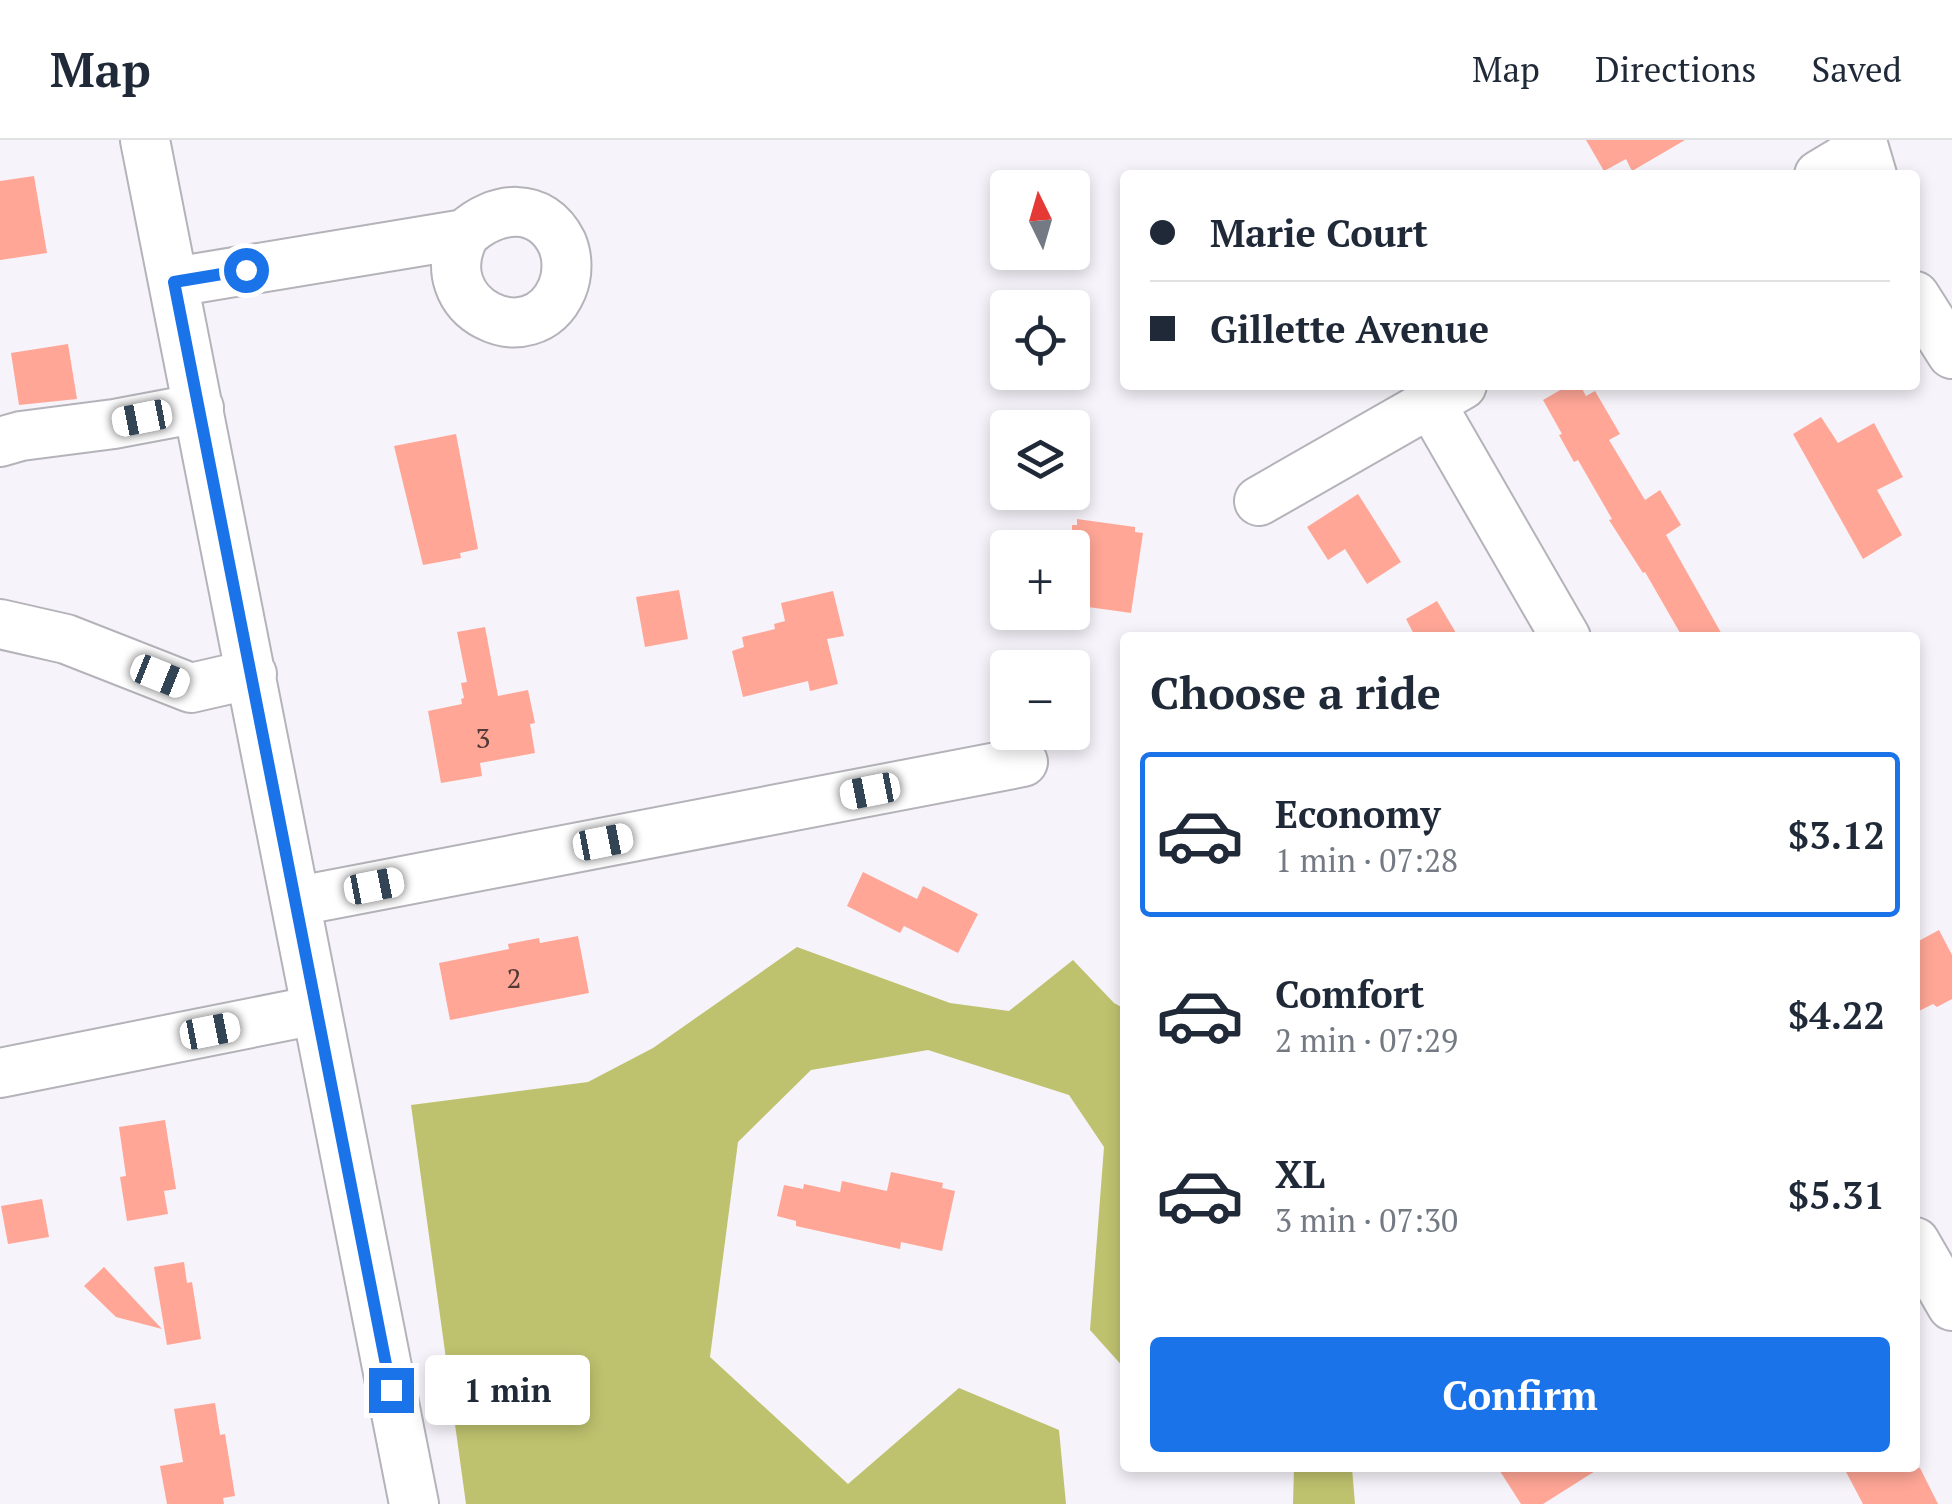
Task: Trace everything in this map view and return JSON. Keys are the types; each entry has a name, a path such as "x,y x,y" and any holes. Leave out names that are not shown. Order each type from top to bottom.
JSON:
{"street":[{"path":"145,140 414,1504"},
{"path":"1830,170 1867,154"},
{"path":"174,282 465,234"},
{"path":"1920,305 1952,354"},
{"path":"1259,501 1447,394 1563,632"},
{"path":"0,442 199,408"},
{"path":"0,624 66,638 191,688 252,674"},
{"path":"298,901 1023,762"},
{"path":"0,1073 316,1010"},
{"path":"1920,1251 1952,1306"}],"green space":[{"path":"797,947 950,1003 1009,1011 1073,960 1120,1006 1120,1363 1090,1330 1104,1147 1069,1095 928,1050 811,1070 738,1142 710,1357 848,1484 959,1388 1059,1430 1066,1504 466,1504 411,1105 588,1082 653,1048"},
{"path":"1294,1472 1352,1472 1355,1504 1293,1504"}],"building":[{"path":"1586,140 1685,140 1634,170 1626,159 1603,170"},
{"path":"34,176 47,253 0,260 0,181"},
{"path":"68,344 77,399 19,405 11,353"},
{"path":"1560,390 1583,390 1586,396 1595,391 1620,434 1609,440 1645,500 1660,490 1681,525 1666,535 1721,632 1680,632 1609,520 1612,519 1578,460 1574,462 1543,400"},
{"path":"1821,417 1838,443 1874,423 1903,477 1877,490 1902,535 1863,559 1793,434"},
{"path":"456,434 478,549 460,553 461,558 423,565 394,446"},
{"path":"1358,494 1401,562 1367,584 1345,549 1328,560 1307,527"},
{"path":"1077,519 1135,527 1135,532 1143,533 1131,613 1090,607 1090,530 1072,530 1072,525 1077,525"},
{"path":"679,590 688,639 645,647 636,597"},
{"path":"833,591 844,636 827,639 838,684 810,691 808,681 743,697 732,651 744,647 742,637 775,629 774,624 785,621 781,603"},
{"path":"1437,601 1455,632 1413,632 1406,619"},
{"path":"485,627 498,696 528,690 535,723 530,724 535,753 480,763 482,776 441,783 428,711 462,704 461,683 467,682 457,632"},
{"path":"863,872 917,899 923,886 978,914 958,953 904,926 900,933 847,906"},
{"path":"1939,930 1952,955 1952,999 1920,1010 1920,940"},
{"path":"578,936 589,993 450,1020 439,963 509,949 508,944"},
{"path":"165,1120 176,1189 164,1191 168,1214 127,1221 120,1177 126,1176 119,1127"},
{"path":"891,1172 943,1183 942,1188 955,1191 942,1251 901,1242 900,1249 796,1226 796,1221 777,1216 784,1185 803,1189 804,1184 840,1192 842,1181 887,1191"},
{"path":"42,1199 49,1237 8,1244 1,1206"},
{"path":"184,1262 187,1283 192,1282 201,1339 167,1345 154,1267"},
{"path":"104,1267 162,1329 116,1317 84,1286"},
{"path":"215,1403 220,1435 225,1434 235,1496 223,1498 224,1504 167,1504 160,1466 183,1462 174,1409"},
{"path":"1920,1468 1938,1504 1863,1504 1846,1472 1920,1472"},
{"path":"1501,1472 1594,1472 1543,1504 1521,1504"}],"route":[{"path":"246,270 174,282 391,1390"}]}
